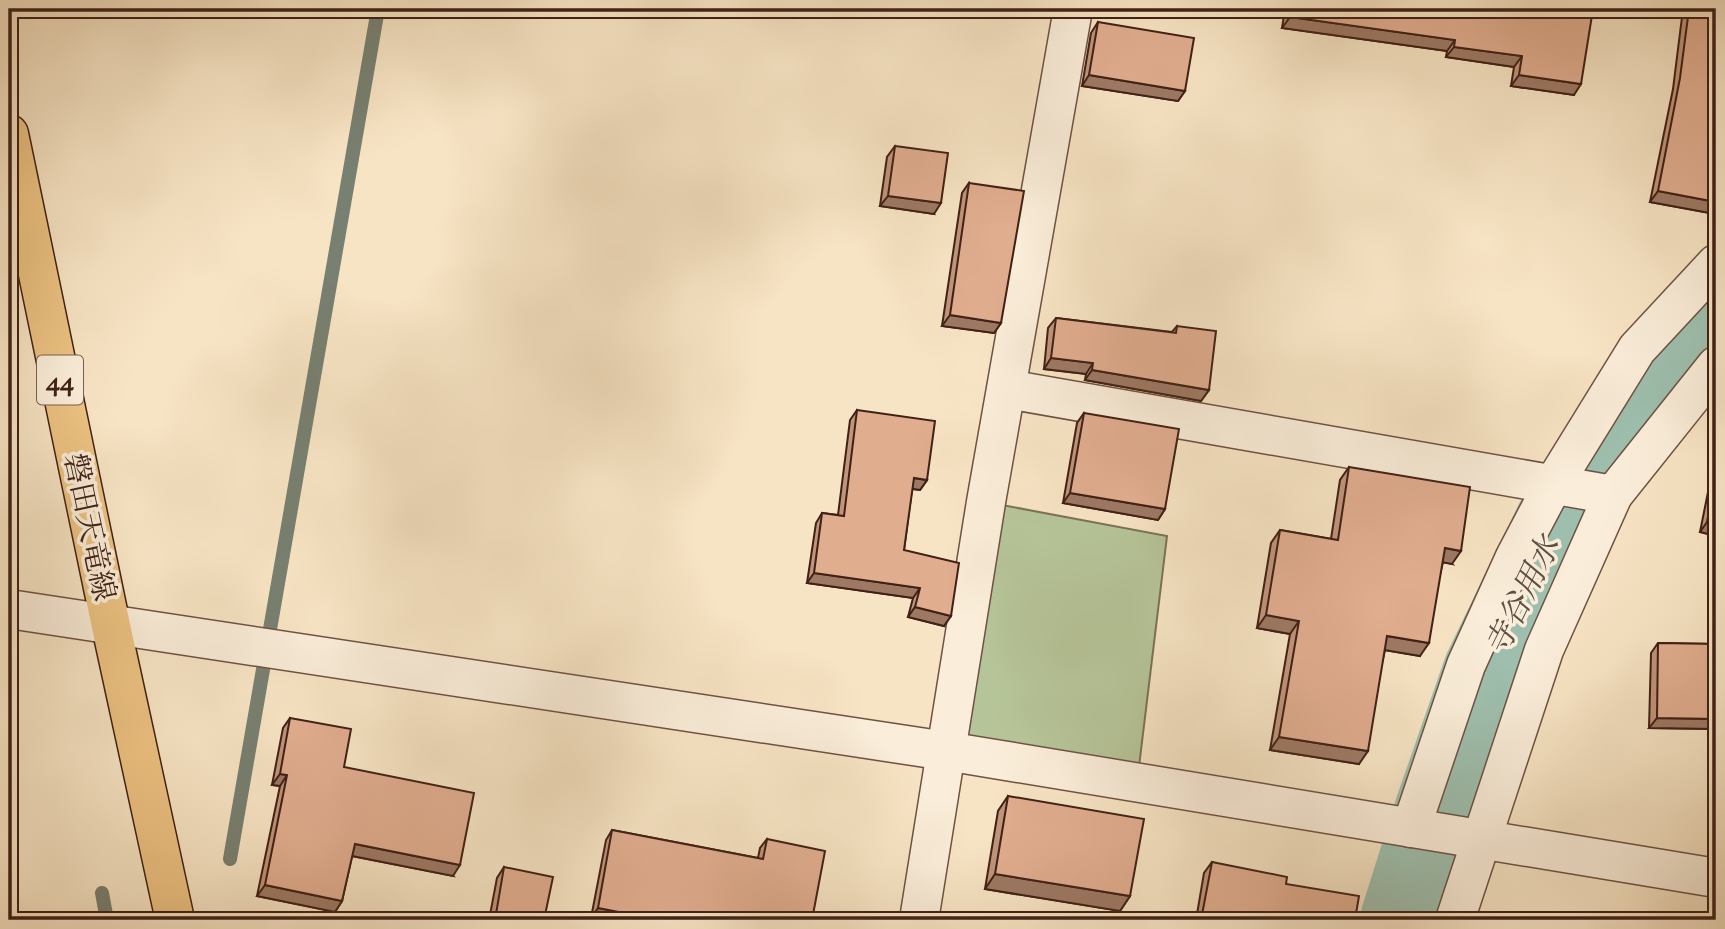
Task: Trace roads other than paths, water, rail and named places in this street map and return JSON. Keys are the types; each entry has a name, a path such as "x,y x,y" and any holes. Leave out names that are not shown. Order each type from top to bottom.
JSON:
{"main road":[{"name":"磐田天竜線","path":"9,134 175,920"}],"street":[{"path":"919,920 986,502 1073,9"},
{"path":"1411,828 1466,665 1515,556 1553,485 1637,349 1716,264"},
{"path":"1455,920 1544,650 1613,495 1716,366"},
{"path":"1007,389 1613,495"},
{"path":"9,609 946,751 1716,878"}],"waterway":[{"path":"230,859 378,9"},
{"name":"寺谷用水","path":"1403,920 1486,671 1557,524 1689,338 1716,310"},
{"path":"102,893 107,920"}]}
